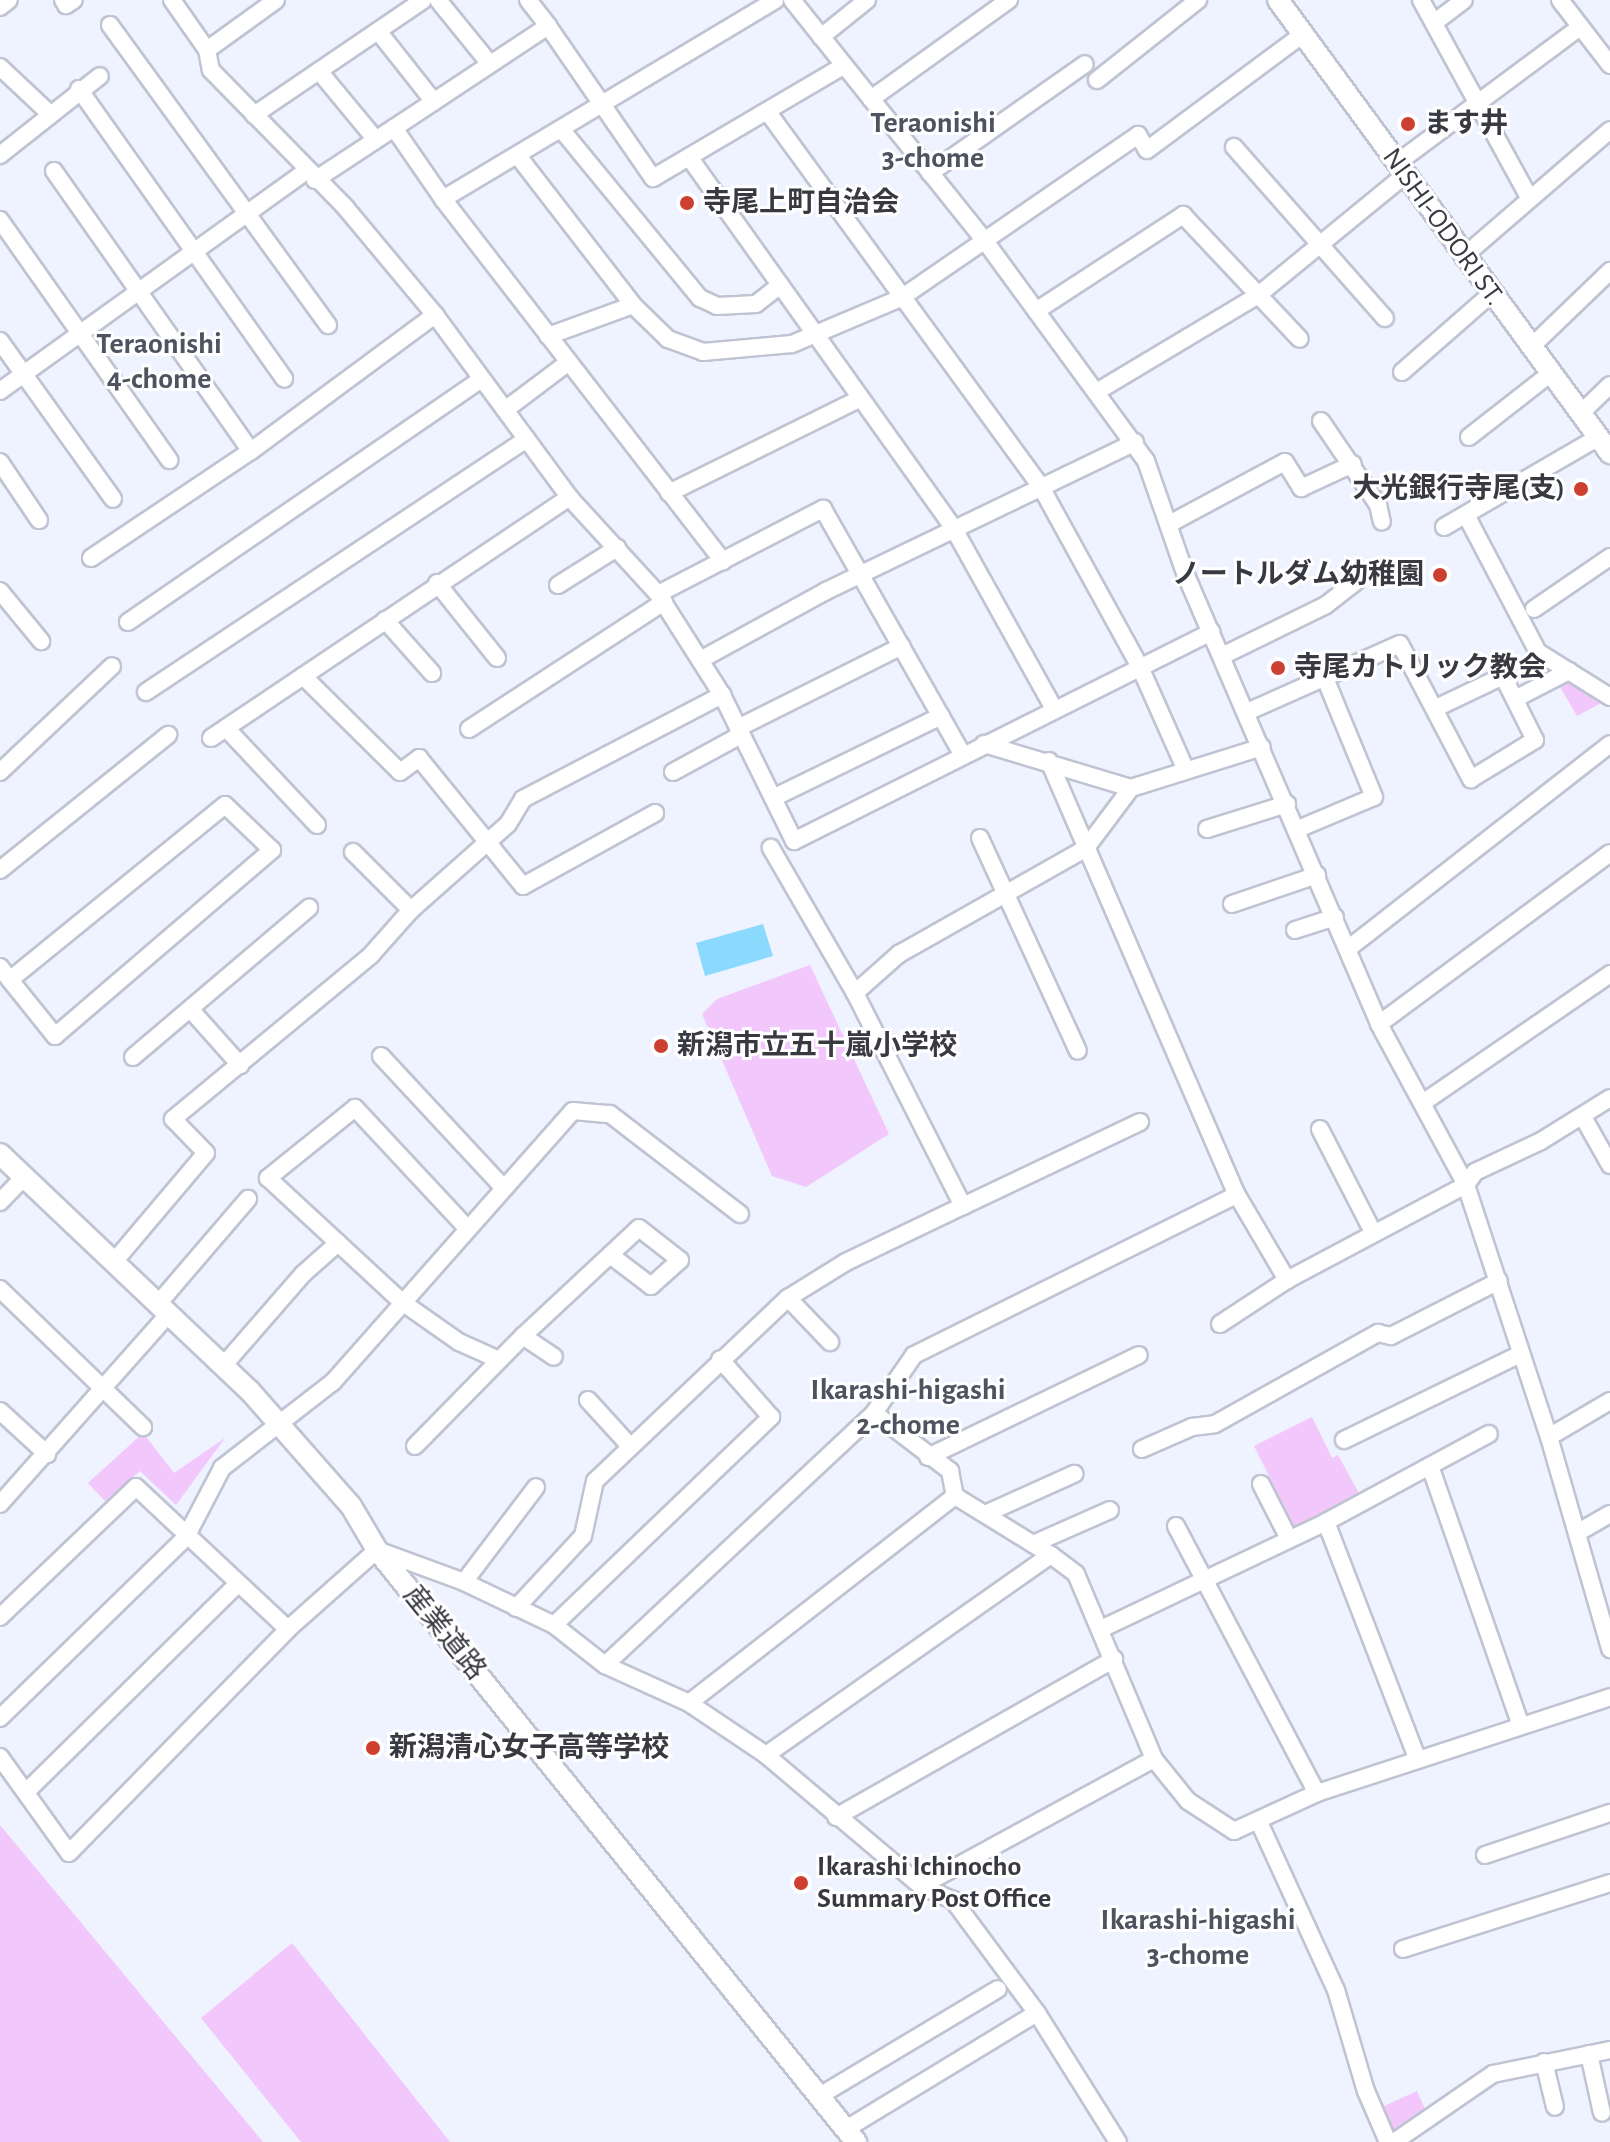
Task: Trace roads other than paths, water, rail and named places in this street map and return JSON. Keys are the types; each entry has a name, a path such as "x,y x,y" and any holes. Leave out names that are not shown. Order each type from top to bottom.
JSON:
{"street":[{"path":"0,7 9,0"},
{"path":"63,0 66,5 74,0"},
{"path":"172,0 207,50 211,70 311,176 345,207 435,315 569,497 661,598 722,695 794,841 1212,632"},
{"path":"207,50 276,0"},
{"path":"254,115 423,0"},
{"path":"438,0 490,64"},
{"path":"528,0 653,178 843,66"},
{"path":"443,199 775,0"},
{"path":"821,37 867,0"},
{"path":"871,99 1009,0"},
{"path":"1097,80 1198,0"},
{"name":"NISHI-ODORI ST.","path":"1278,0 1604,446"},
{"path":"1421,0 1481,103 1529,197"},
{"path":"1435,22 1464,0"},
{"path":"1560,0 1610,65"},
{"path":"794,1 985,241 1135,442 1171,523 1185,573 1298,829 1379,1024 1424,1102 1466,1185 1549,1437 1610,1649"},
{"path":"110,25 328,325"},
{"path":"0,391 247,214 376,140 548,26"},
{"path":"1098,391 1257,296 1401,169 1579,28"},
{"path":"378,31 434,102"},
{"path":"518,156 633,305 668,339 703,352 792,344 901,298 1138,135 1147,150 1302,35"},
{"path":"930,173 1085,64"},
{"path":"0,67 50,114"},
{"path":"319,71 376,140"},
{"path":"0,155 79,89 100,76"},
{"path":"79,89 284,379"},
{"path":"767,111 1041,487 1140,667 1185,768"},
{"path":"394,128 443,199 723,561"},
{"path":"561,129 700,298 717,306 756,304 780,285"},
{"path":"1463,257 1610,130"},
{"path":"1234,147 1385,318"},
{"path":"689,157 954,529 1054,709"},
{"path":"54,171 251,451"},
{"path":"1036,311 1183,215 1300,339"},
{"path":"0,220 169,460"},
{"path":"1531,347 1610,271"},
{"path":"1402,372 1491,294"},
{"path":"548,336 633,305"},
{"path":"91,558 251,451 435,315"},
{"path":"0,341 113,499"},
{"path":"505,410 569,362"},
{"path":"1469,437 1551,373"},
{"path":"128,622 482,379"},
{"path":"1581,413 1610,385"},
{"path":"669,493 861,398"},
{"path":"1321,421 1353,464 1382,522"},
{"path":"146,692 527,439"},
{"path":"702,659 862,575 1135,442"},
{"path":"1444,527 1604,446"},
{"path":"0,462 39,520"},
{"path":"1171,523 1285,462 1301,488 1353,464"},
{"path":"211,738 569,497"},
{"path":"469,729 661,598 723,561 823,509 963,755"},
{"path":"1466,515 1538,652 1610,697"},
{"path":"558,585 617,548"},
{"path":"1534,609 1610,557"},
{"path":"1222,656 1326,605 1357,581"},
{"path":"437,583 497,658"},
{"path":"0,591 41,641"},
{"path":"385,620 432,673"},
{"path":"1247,712 1400,644 1434,709 1471,779 1535,740 1503,676 1434,709"},
{"path":"673,772 740,732 902,646"},
{"path":"0,772 112,666"},
{"path":"1515,699 1569,671"},
{"path":"303,676 400,772 419,758 523,886 655,813"},
{"path":"1298,829 1374,797 1325,678"},
{"path":"113,1263 206,1153 173,1119 371,955 411,910 508,824 523,799 722,695"},
{"path":"773,798 941,716"},
{"path":"226,728 317,825"},
{"path":"0,870 168,735"},
{"path":"984,744 1131,788"},
{"path":"1349,948 1610,744"},
{"path":"855,993 899,954 1086,848 1131,788 1185,768 1262,747"},
{"path":"1049,761 1237,1195 1287,1280"},
{"path":"1207,829 1287,804"},
{"path":"225,805 272,850 55,1036 5,974 225,805"},
{"path":"980,838 1078,1051"},
{"path":"771,848 855,993 963,1206"},
{"path":"353,852 411,910"},
{"path":"1379,1024 1610,853"},
{"path":"1232,904 1317,875"},
{"path":"133,1057 309,908"},
{"path":"1295,930 1335,917"},
{"path":"1424,1102 1610,974"},
{"path":"191,1010 240,1065"},
{"path":"381,1056 502,1186"},
{"path":"1220,1324 1287,1280 1466,1185 1475,1172 1583,1117 1610,1098"},
{"path":"466,1227 355,1108 268,1178 402,1302 459,1342 499,1360"},
{"path":"0,1718 186,1537 222,1468 333,1382 502,1186 573,1111 593,1108 610,1114 740,1214"},
{"path":"1583,1117 1610,1165"},
{"path":"516,1608 583,1536 595,1481 630,1446 671,1415 720,1359 788,1298 846,1262 1140,1122"},
{"path":"1320,1129 1373,1232"},
{"name":"産業道路","path":"0,1154 223,1366 351,1506 377,1550 851,2135"},
{"path":"0,1202 24,1177"},
{"path":"605,1665 874,1413 914,1355 1237,1195"},
{"path":"0,1504 107,1388 248,1199"},
{"path":"223,1366 303,1274 338,1243"},
{"path":"415,1446 523,1336 610,1255"},
{"path":"1142,1449 1192,1427 1215,1424 1378,1333 1391,1336 1499,1281"},
{"path":"0,1289 107,1388 143,1427"},
{"path":"788,1298 830,1342"},
{"path":"523,1336 554,1357"},
{"path":"1344,1440 1520,1354"},
{"path":"928,1457 1139,1355"},
{"path":"554,1625 771,1417 720,1359"},
{"path":"588,1400 630,1446"},
{"path":"1549,1437 1610,1401"},
{"path":"0,1411 47,1454"},
{"path":"874,1413 950,1471 955,1496 1051,1555 1076,1574 1103,1628 1154,1759 1207,1816 1234,1831 1317,1793 1610,1697"},
{"path":"1103,1628 1326,1522 1489,1434"},
{"path":"1430,1466 1521,1726"},
{"path":"985,1514 1074,1474"},
{"path":"1261,1484 1289,1539"},
{"path":"0,1617 136,1487 186,1537 288,1629"},
{"path":"464,1582 536,1487"},
{"path":"689,1703 955,1496"},
{"path":"1033,1544 1110,1510"},
{"path":"1577,1533 1610,1514"},
{"path":"1326,1522 1418,1760"},
{"path":"1176,1526 1317,1793"},
{"path":"0,1757 69,1853 288,1629 377,1550 464,1582 554,1625 605,1665 689,1703 766,1755 921,1886 953,1900 1037,2013 1118,2142"},
{"path":"766,1755 1051,1555"},
{"path":"26,1792 238,1584"},
{"path":"836,1817 1114,1659"},
{"path":"921,1886 1154,1759"},
{"path":"1485,1855 1610,1813"},
{"path":"1259,1822 1336,1990 1366,2091 1391,2142 1493,2074 1610,2050"},
{"path":"1403,1949 1610,1883"},
{"path":"821,2095 998,1989"},
{"path":"851,2135 1037,2013"},
{"path":"1589,2054 1602,2113"},
{"path":"1544,2062 1555,2107"}],"water":[{"path":"763,924 773,956 705,976 696,943"}],"place":[{"name":"ます井","path":"1408,124"},
{"name":"寺尾上町自治会","path":"687,203"},
{"name":"大光銀行寺尾(支)","path":"1581,489"},
{"name":"ノートルダム幼稚園","path":"1440,575"},
{"name":"寺尾カトリック教会","path":"1278,668"},
{"name":"新潟市立五十嵐小学校","path":"661,1046"},
{"name":"新潟清心女子高等学校","path":"373,1748"},
{"name":"Ikarashi Ichinocho Summary Post Office","path":"801,1883"}],"district":[{"name":"Teraonishi 3-chome","path":"933,140"},
{"name":"Teraonishi 4-chome","path":"159,361"},
{"name":"Ikarashi-higashi 2-chome","path":"908,1407"},
{"name":"Ikarashi-higashi 3-chome","path":"1198,1937"}]}
